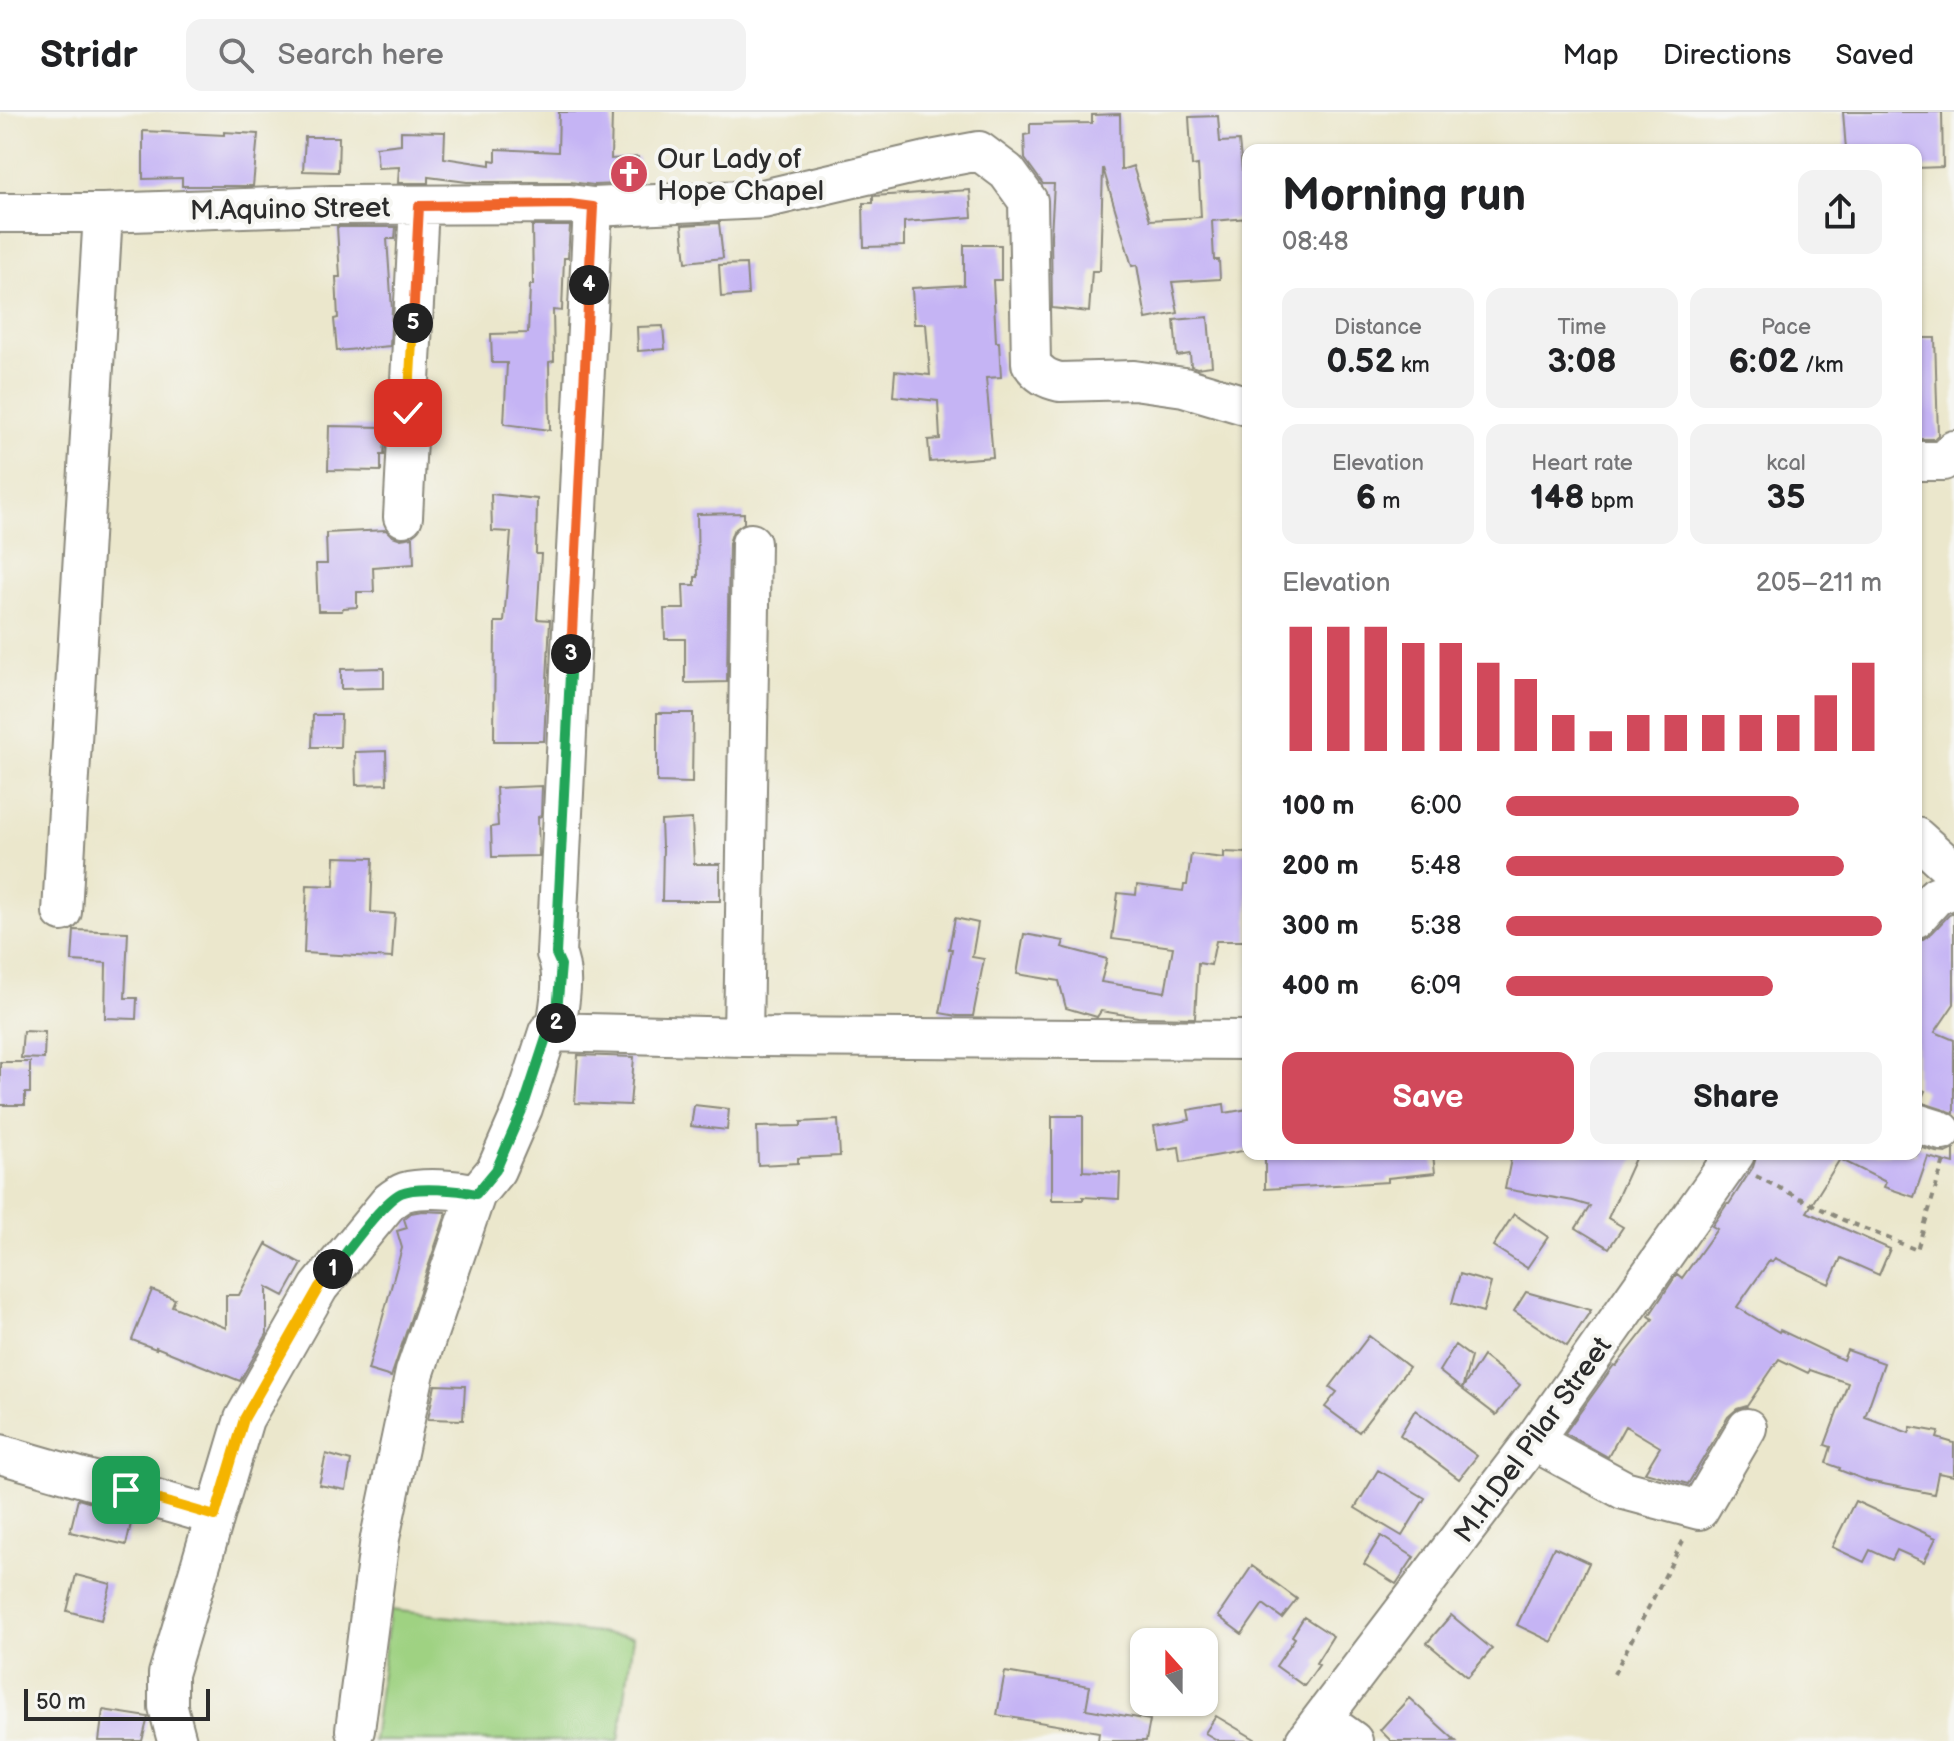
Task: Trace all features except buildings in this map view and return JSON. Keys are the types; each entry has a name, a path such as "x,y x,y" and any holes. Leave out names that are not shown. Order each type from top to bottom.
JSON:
{"street":[{"name":"M.Aquino Street","path":"0,213 103,213 332,205 570,204 593,207 763,199 979,151 1007,172 1028,201 1031,363 1038,373 1060,382 1134,380 1184,387 1242,404"},
{"path":"403,517 419,206"},
{"path":"355,1730 380,1538 415,1372 476,1194 496,1170 523,1108 548,1032 556,1028 561,965 556,954 593,207"},
{"path":"62,912 103,213"},
{"path":"1922,461 1943,461 1954,450"},
{"path":"743,1037 751,543"},
{"path":"1922,842 1954,871"},
{"path":"1922,911 1936,896 1954,889"},
{"path":"548,1032 743,1037 1242,1040"},
{"name":"M.H.Del Pilar Street","path":"1314,1730 1533,1441 1731,1160"},
{"path":"177,1741 168,1707 168,1674 244,1419 319,1287 389,1202 402,1192 417,1190 476,1194"},
{"path":"1533,1441 1624,1490 1699,1510 1747,1428"},
{"path":"0,1454 215,1516"},
{"path":"1314,1730 1353,1741"}],"path":[{"path":"1736,1160 1843,1220 1917,1250 1934,1138"},
{"path":"1614,1674 1699,1510"}],"green space":[{"path":"390,1610 633,1637 619,1741 373,1741"}],"place":[{"name":"Our Lady of Hope Chapel","path":"629,174"}],"route":[{"path":"126,1490 215,1516 244,1419 319,1287 389,1202 402,1192 465,1191 476,1194 496,1170 523,1108 548,1032 556,1028 561,965 556,954 593,207 570,204 419,206 408,413"}]}
